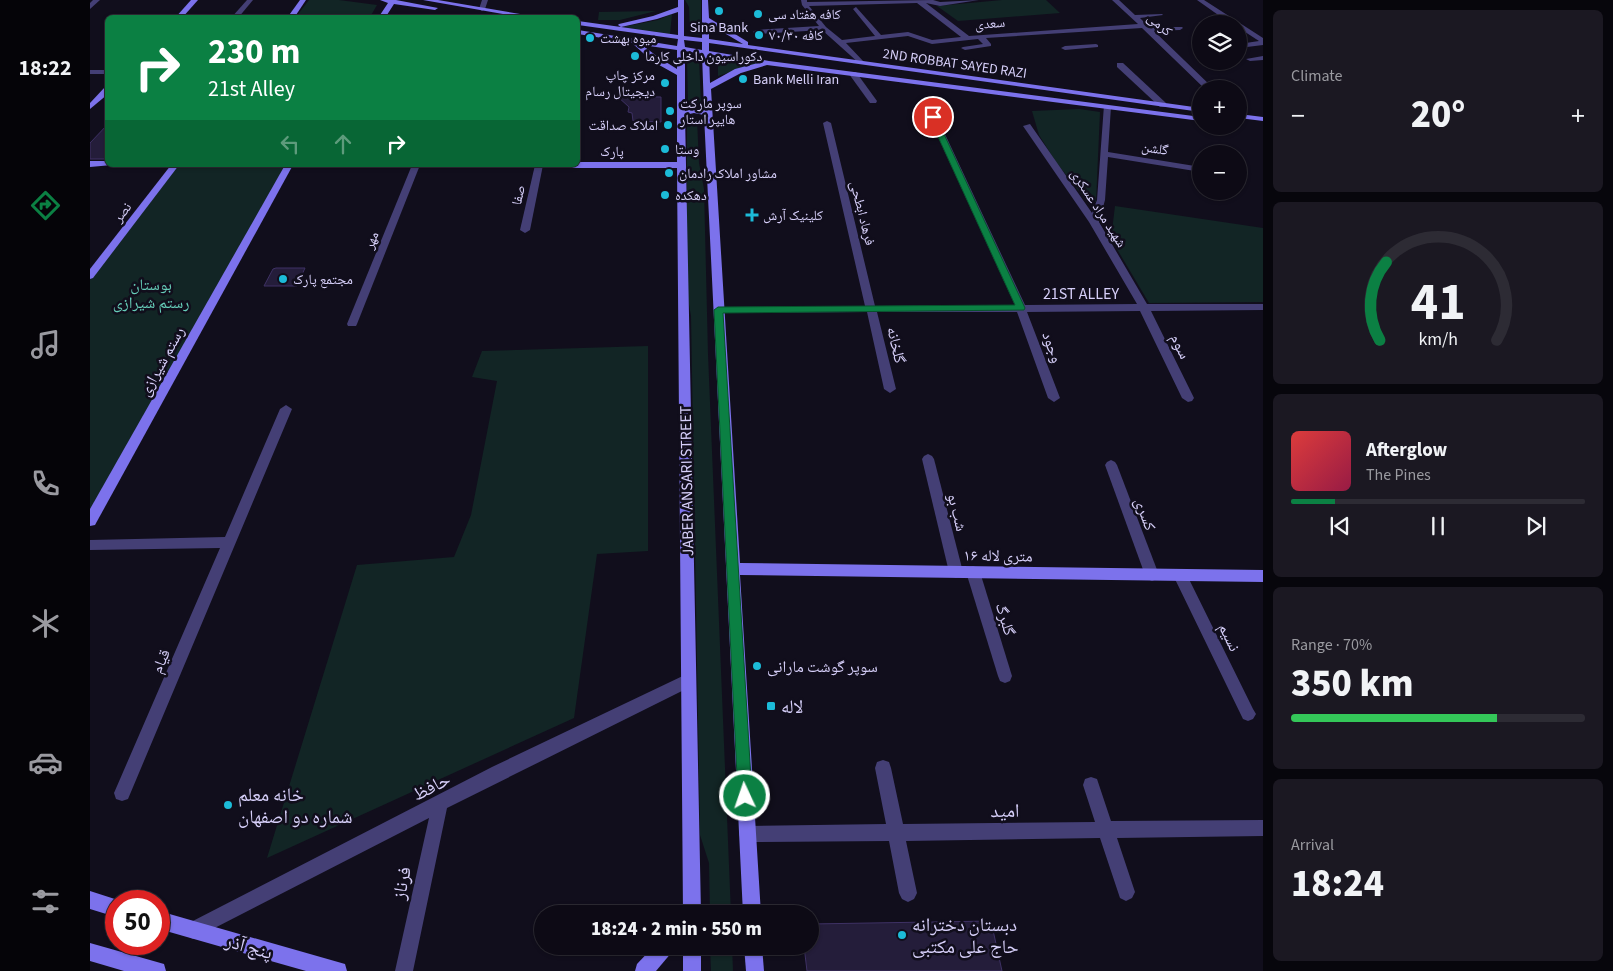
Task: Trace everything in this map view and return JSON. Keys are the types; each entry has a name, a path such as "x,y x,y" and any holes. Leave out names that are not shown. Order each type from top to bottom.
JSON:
{"main road":[{"path":"181,15 195,0"},
{"path":"292,15 303,0"},
{"path":"383,0 473,15"},
{"path":"426,0 521,15"},
{"name":"JABER ANSARI STREET","path":"681,0 681,165 689,680 690,905"},
{"path":"705,0 708,113 718,310 751,905"},
{"path":"383,15 392,1"},
{"path":"606,27 641,22 681,8"},
{"path":"705,19 752,47"},
{"path":"580,23 681,37 706,47"},
{"path":"580,32 682,49 706,47"},
{"path":"635,42 659,62 682,75"},
{"name":"2ND ROBBAT SAYED RAZI","path":"706,47 752,47 1192,109"},
{"name":"2ND ROBBAT SAYED RAZI","path":"706,47 769,63 1192,118"},
{"path":"707,88 738,71 769,63"},
{"path":"956,87 958,76"},
{"path":"90,107 105,92"},
{"path":"681,114 694,111 708,113"},
{"path":"1247,117 1263,119"},
{"path":"1247,125 1263,128"},
{"path":"90,164 105,164"},
{"name":"پارک","path":"580,165 681,165"},
{"name":"نصر","path":"90,276 173,167"},
{"name":"رستم شیرازی","path":"90,521 289,167"},
{"name":"۱۶ متری لاله","path":"732,569 1263,576"},
{"path":"90,900 105,905"},
{"name":"پنج آذر","path":"170,923 338,971"},
{"path":"90,952 157,971"},
{"path":"644,971 658,955"},
{"path":"692,955 692,971"},
{"path":"754,955 755,971"}],"street":[{"path":"90,6 98,0"},
{"path":"237,15 250,0"},
{"path":"482,9 486,0"},
{"path":"804,2 888,3 919,1 940,4 976,0"},
{"name":"کرمی","path":"1115,0 1201,80"},
{"path":"1200,0 1222,15"},
{"path":"919,1 967,38"},
{"path":"804,2 824,28 860,62"},
{"path":"856,9 880,38"},
{"path":"1133,17 1160,15"},
{"path":"756,32 824,28"},
{"name":"سعدی","path":"841,42 908,34 932,42 1086,29 1180,28"},
{"path":"1086,29 1096,46 1103,53"},
{"path":"1247,31 1263,30"},
{"path":"1247,31 1263,42"},
{"path":"965,48 989,45 980,37"},
{"path":"1247,45 1263,42"},
{"path":"1065,48 1096,46"},
{"path":"1250,59 1263,58"},
{"path":"1120,65 1163,105"},
{"path":"90,72 105,72"},
{"path":"853,74 873,101"},
{"path":"1094,222 1100,200 1107,107"},
{"name":"وجود","path":"933,117 1021,308 1054,398"},
{"name":"فرهاد ابطحی","path":"827,123 872,309"},
{"name":"شهید مراد عسکری","path":"1027,126 1094,222 1144,308"},
{"name":"گلشن","path":"1104,154 1192,168"},
{"name":"مهر","path":"352,324 415,167"},
{"name":"صفا","path":"525,230 539,167"},
{"name":"21ST ALLEY","path":"718,310 1263,307"},
{"name":"سوم","path":"1144,308 1188,398"},
{"name":"گلخانه","path":"872,309 890,389"},
{"name":"قیام","path":"122,794 286,409"},
{"name":"شب بو","path":"928,459 956,572"},
{"name":"کسری","path":"1111,465 1152,575"},
{"path":"90,545 229,542"},
{"name":"گلبرگ","path":"973,572 1005,676"},
{"name":"نسیم","path":"1180,575 1248,714"},
{"name":"حافظ","path":"193,930 689,680"},
{"path":"883,768 908,893"},
{"path":"1092,785 1126,892"},
{"name":"فرناز","path":"404,971 440,804"},
{"name":"امید","path":"747,834 1263,828"}],"green space":[{"path":"309,0 339,0 377,5 371,15 298,15"},
{"path":"685,0 701,0 701,35 690,34 689,7"},
{"path":"1002,0 1046,0 1060,13 958,21 937,6"},
{"path":"656,11 620,20 598,20 599,12"},
{"path":"672,14 670,34 623,27 658,20"},
{"path":"687,58 699,58 700,106 690,106 688,103"},
{"path":"718,60 759,63 718,76"},
{"path":"1079,109 1100,112 1096,202 1085,199 1056,162 1039,135 1032,111"},
{"path":"691,117 697,119 699,163 704,189 708,354 731,905 710,905 709,863 700,835 691,316 683,269 687,205 688,119"},
{"name":"بوستان رستم شیرازی","path":"173,167 288,167 90,521 90,276"},
{"path":"1115,206 1263,228 1263,302 1149,303 1111,239"},
{"path":"648,346 648,551 597,554 574,718 267,858 357,565 454,557 471,515 497,381 472,377 482,351"},
{"path":"710,955 732,955 733,971 711,971"}],"building":[{"path":"617,96 661,97 661,122 633,121 632,113 628,112 629,107"},
{"path":"105,127 105,159 90,159 90,143"},
{"name":"مجتمع پارک","path":"305,268 297,286 264,286 273,269"},
{"name":"دبستان دخترانه حاج علی مکتبی","path":"991,921 1002,971 807,971 805,955 819,955 819,924"}],"place":[{"name":"Sina Bank","path":"719,11"},
{"name":"کافه هفتاد سی","path":"758,14"},
{"name":"کافه ۷۰/۳۰","path":"759,35"},
{"name":"میوه بهشت","path":"590,38"},
{"name":"دکوراسیون داخلی کارما","path":"635,56"},
{"name":"Bank Melli Iran","path":"743,79"},
{"name":"مرکز چاپ دیجیتال رسام","path":"665,83"},
{"name":"سوپر مارکت هایپر استار","path":"670,111"},
{"name":"املاک صداقت","path":"668,125"},
{"name":"وستا","path":"665,149"},
{"name":"مشاور املاک رادمان","path":"669,173"},
{"name":"دهکده","path":"665,195"},
{"name":"کلینیک آرش","path":"752,215"},
{"name":"مجتمع پارک","path":"283,279"},
{"name":"سوپر گوشت مارانی","path":"757,666"},
{"name":"لاله","path":"771,706"},
{"name":"خانه معلم شماره دو اصفهان","path":"228,805"},
{"name":"دبستان دخترانه حاج علی مکتبی","path":"902,935"}],"route":[{"path":"745,796 718,310 1021,308 933,117"}]}
